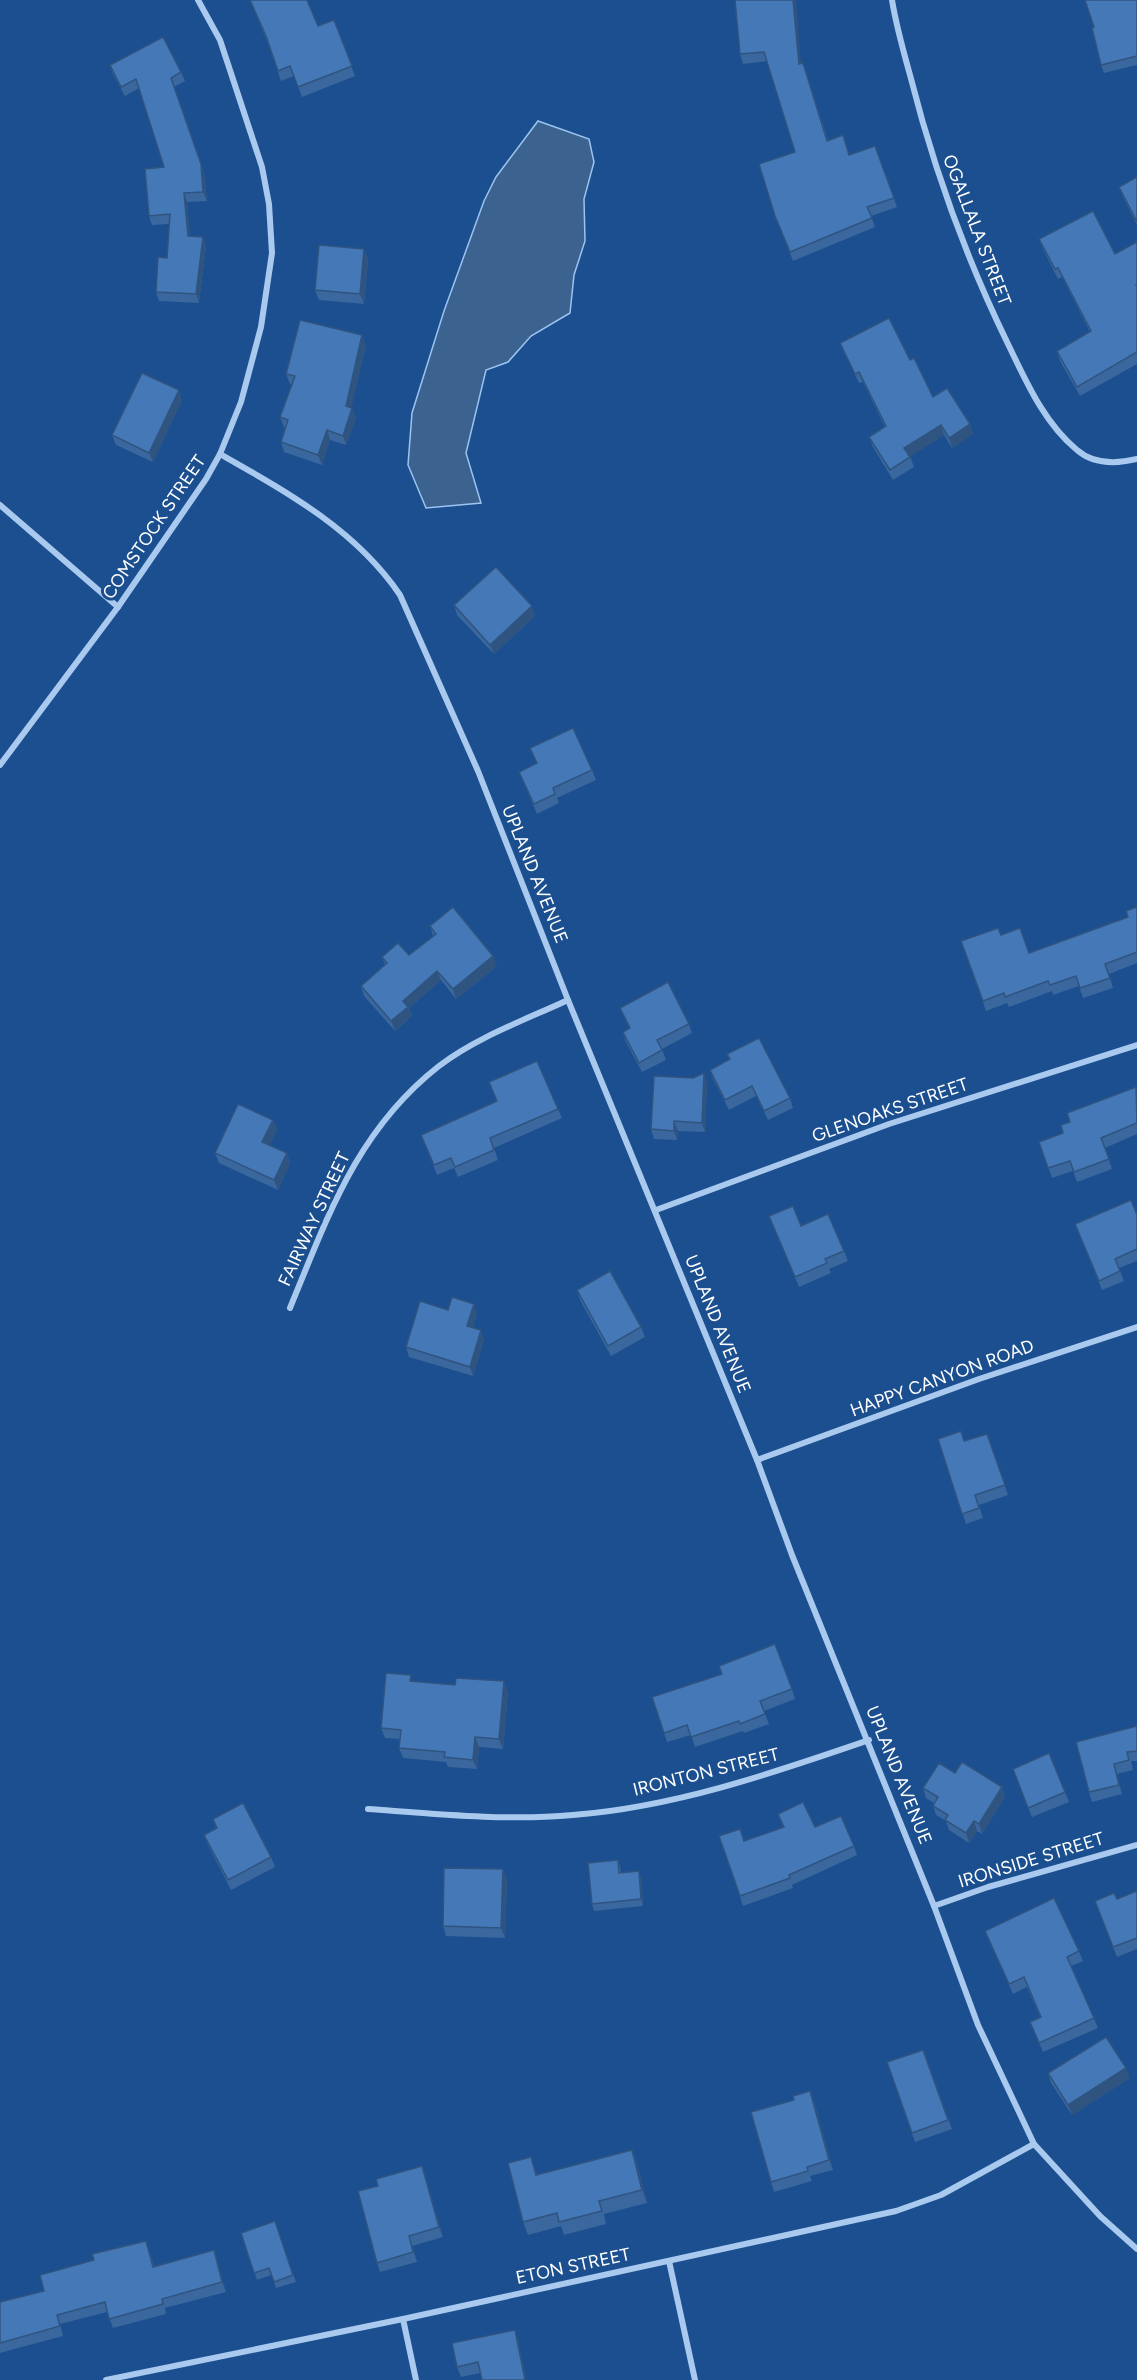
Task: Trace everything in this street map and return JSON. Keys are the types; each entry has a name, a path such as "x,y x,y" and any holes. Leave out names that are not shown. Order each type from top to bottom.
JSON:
{"street":[{"name":"COMSTOCK STREET","path":"0,765 118,607 206,479 220,454 241,402 261,327 272,254 269,204 262,167 220,40 198,0"},
{"name":"OGALLALA STREET","path":"892,0 916,101 944,196 978,283 1029,388 1053,425 1078,451 1095,460 1119,464 1137,459"},
{"name":"UPLAND AVENUE","path":"220,454 288,493 331,522 384,572 400,595 478,771 568,1000 656,1210 757,1460 792,1555 869,1740 978,2025 1034,2144 1100,2216 1137,2249"},
{"path":"0,505 118,607"},
{"name":"FAIRWAY STREET","path":"290,1308 329,1213 358,1156 389,1114 439,1066 480,1040 568,1000"},
{"name":"GLENOAKS STREET","path":"656,1210 889,1124 1137,1045"},
{"name":"HAPPY CANYON ROAD","path":"757,1460 980,1379 1137,1327"},
{"name":"IRONTON STREET","path":"368,1809 484,1817 573,1815 660,1803 782,1770 869,1740"},
{"name":"IRONSIDE STREET","path":"934,1906 988,1887 1137,1845"},
{"name":"ETON STREET","path":"106,2380 137,2377 896,2211 941,2194 1034,2144"},
{"path":"669,2261 695,2380"},
{"path":"403,2319 416,2380"}],"water":[{"path":"538,121 589,139 594,162 584,199 585,241 574,275 570,313 531,336 508,362 486,370 466,453 481,503 426,508 408,465 412,413 444,311 484,201 496,177"}],"building":[{"path":"250,0 307,0 318,26 334,20 352,66 298,87 290,66 278,71"},
{"path":"735,0 793,0 799,64 803,63 827,141 843,135 849,155 875,146 894,198 867,207 872,218 790,252 775,216 759,164 795,152 764,52 740,54"},
{"path":"1085,0 1137,0 1137,56 1101,65 1092,28 1094,27"},
{"path":"163,37 181,72 171,78 201,164 203,192 184,193 188,236 203,237 196,294 156,292 158,257 167,258 170,214 149,216 145,169 164,167 136,79 121,87 110,65"},
{"path":"1137,177 1137,222 1119,187"},
{"path":"1093,211 1115,254 1137,242 1137,352 1077,387 1057,351 1091,331 1058,268 1055,269 1039,239"},
{"path":"319,245 364,249 360,294 315,290"},
{"path":"889,318 910,360 914,358 933,397 947,388 970,424 949,438 941,425 904,448 910,457 890,470 869,437 886,426 859,372 855,374 840,343"},
{"path":"300,320 362,335 346,406 352,408 343,436 327,430 318,455 281,442 288,420 280,417 295,376 286,374"},
{"path":"142,373 179,390 149,453 112,435"},
{"path":"496,567 532,606 490,645 454,605"},
{"path":"573,728 592,770 553,788 555,794 534,804 519,772 537,763 530,748"},
{"path":"453,907 493,956 453,989 437,971 403,1001 408,1007 391,1021 361,986 387,963 382,957 398,943 409,955 436,934 430,926"},
{"path":"1137,907 1137,952 1105,964 1110,978 1080,988 1076,976 1050,985 1048,981 1005,997 1004,993 983,1001 961,941 998,928 1001,935 1020,928 1029,953 1128,917 1126,911"},
{"path":"668,982 689,1024 657,1040 662,1050 639,1063 623,1032 630,1028 620,1008"},
{"path":"759,1038 790,1098 764,1111 752,1086 725,1100 710,1070 730,1059 727,1054"},
{"path":"537,1061 558,1109 490,1138 494,1150 455,1167 451,1158 434,1165 421,1135 497,1101 489,1082"},
{"path":"704,1073 702,1123 674,1121 674,1131 651,1129 654,1076 693,1078"},
{"path":"1136,1087 1137,1123 1101,1138 1109,1159 1074,1172 1070,1161 1048,1168 1039,1142 1063,1133 1061,1125 1070,1122 1067,1113"},
{"path":"238,1104 273,1120 262,1142 287,1153 274,1180 215,1153"},
{"path":"1131,1200 1137,1215 1137,1249 1115,1259 1120,1271 1099,1281 1075,1224"},
{"path":"793,1206 801,1226 828,1214 844,1251 825,1259 827,1263 795,1277 769,1216"},
{"path":"610,1271 641,1327 608,1346 577,1290"},
{"path":"452,1297 474,1304 467,1326 481,1330 470,1367 406,1347 420,1301 448,1310"},
{"path":"961,1431 964,1441 987,1434 1005,1485 975,1495 979,1508 962,1514 938,1439"},
{"path":"775,1644 792,1689 760,1701 765,1714 740,1724 739,1721 691,1737 687,1725 664,1733 652,1697 722,1674 719,1666"},
{"path":"386,1673 411,1675 410,1681 455,1685 456,1678 504,1681 499,1739 475,1737 473,1760 444,1757 445,1752 399,1748 401,1730 381,1728"},
{"path":"1137,1726 1137,1751 1127,1752 1129,1760 1114,1764 1119,1785 1089,1792 1076,1742"},
{"path":"1049,1753 1065,1792 1028,1808 1013,1769"},
{"path":"962,1762 1002,1787 979,1824 974,1821 966,1833 945,1820 948,1815 933,1806 938,1797 923,1788 939,1763 955,1773"},
{"path":"803,1802 815,1827 841,1816 854,1846 789,1875 790,1878 740,1896 719,1836 740,1829 744,1841 784,1827 778,1814"},
{"path":"243,1803 271,1857 228,1880 204,1835 217,1828 213,1819"},
{"path":"618,1860 619,1873 639,1871 641,1899 592,1904 588,1863"},
{"path":"444,1868 503,1869 501,1928 443,1926"},
{"path":"1137,1891 1137,1938 1113,1947 1095,1901 1114,1893 1117,1899"},
{"path":"1054,1898 1079,1951 1067,1957 1094,2018 1039,2043 1030,2022 1041,2017 1024,1977 1009,1984 985,1931"},
{"path":"1106,2037 1126,2068 1068,2105 1048,2073"},
{"path":"923,2050 948,2120 912,2133 887,2062"},
{"path":"810,2091 829,2160 807,2167 808,2171 771,2182 751,2112 794,2100 793,2096"},
{"path":"632,2150 642,2190 599,2201 602,2211 559,2222 557,2213 523,2222 508,2163 531,2157 536,2175"},
{"path":"422,2166 439,2227 409,2236 413,2252 377,2263 358,2191 378,2186 376,2179"},
{"path":"275,2221 293,2275 274,2282 269,2268 254,2273 241,2233"},
{"path":"146,2241 153,2267 214,2250 222,2282 162,2299 163,2304 109,2319 105,2302 57,2315 60,2326 0,2343 0,2302 44,2291 40,2275 94,2260 92,2254"},
{"path":"515,2330 525,2380 482,2380 478,2362 457,2367 452,2343"}]}
